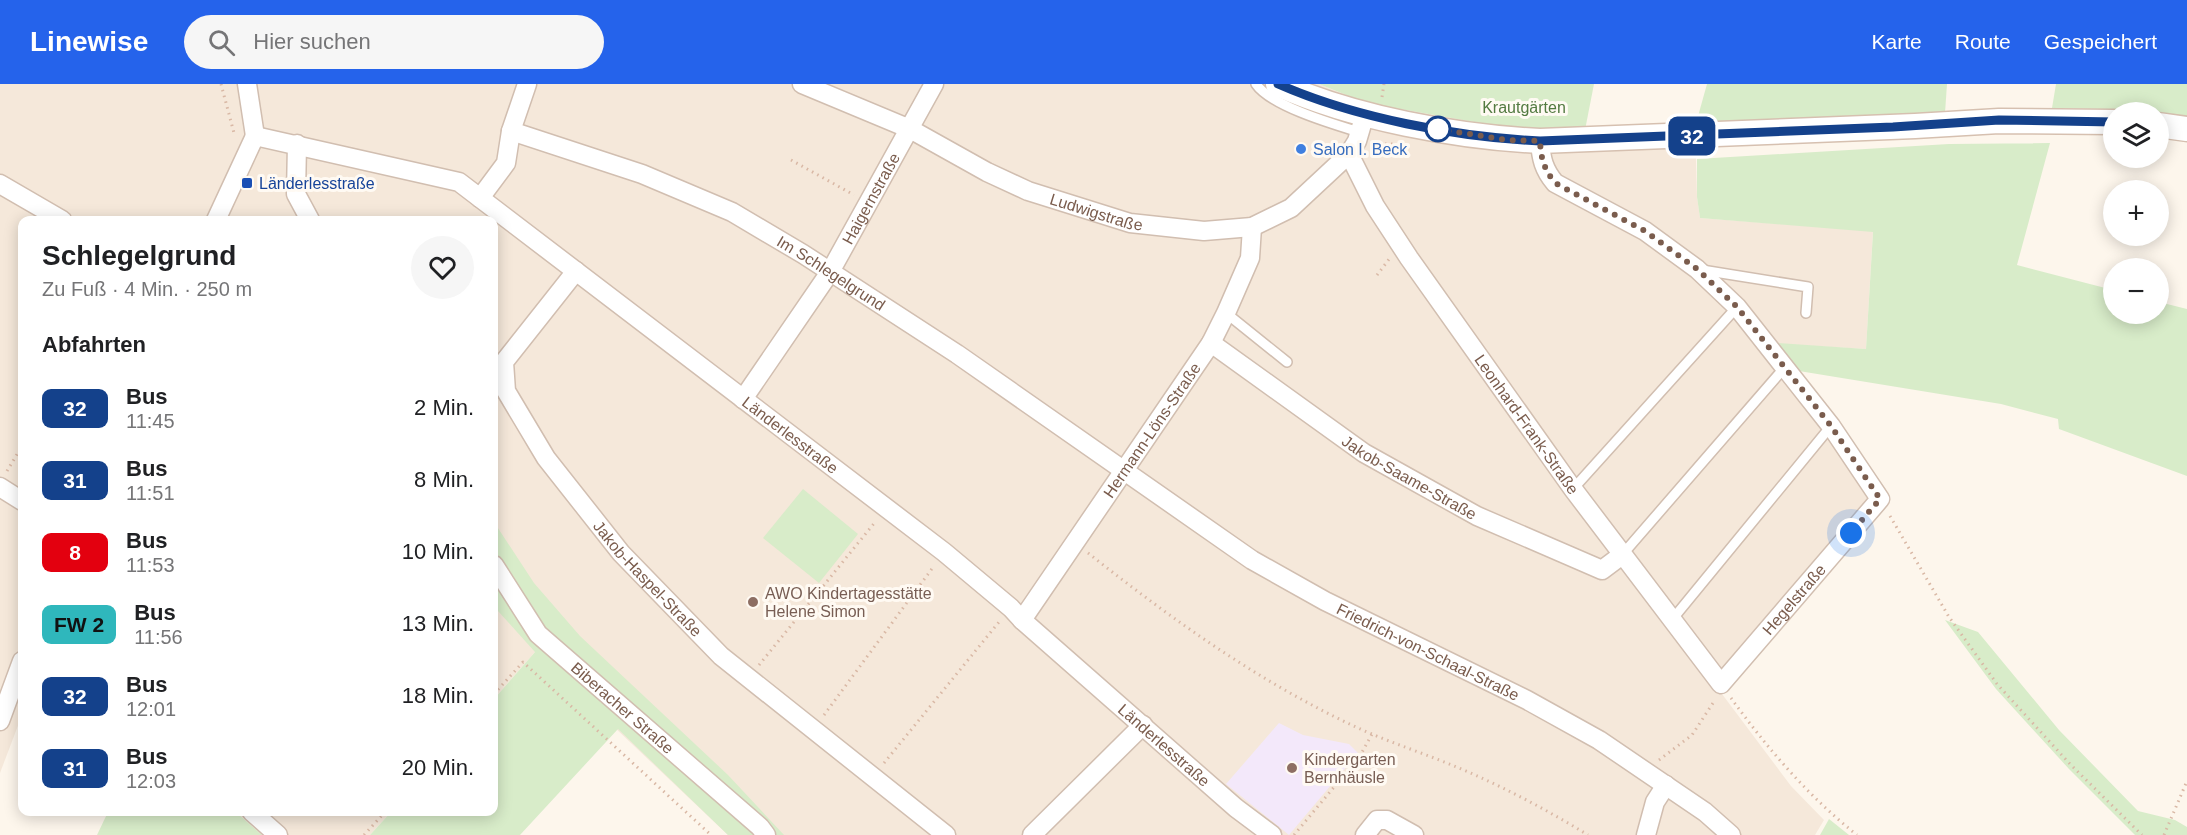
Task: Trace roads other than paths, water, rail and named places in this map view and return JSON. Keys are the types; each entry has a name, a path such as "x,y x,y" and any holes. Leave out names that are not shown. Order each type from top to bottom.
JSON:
{"main road":[{"path":"1278,84 1362,123 1450,131 1507,140 1540,141 1999,120 2103,122"},
{"path":"2169,127 2187,129"}],"street":[{"path":"218,216 255,136 247,84"},
{"path":"480,198 506,163 511,131 527,84"},
{"name":"Ludwigstraße","path":"801,84 910,129 987,172 1028,191 1130,223 1204,231 1252,227 1291,208 1349,154 1362,123"},
{"name":"Haigernstraße","path":"742,399 830,272 934,84"},
{"name":"Im Schlegelgrund","path":"511,131 642,174 732,212 803,254 957,354 1124,471"},
{"name":"Länderlesstraße","path":"255,136 459,182 944,552 1236,808 1272,835"},
{"path":"1540,141 1541,159 1546,173 1555,183 1645,231 1697,269 1737,307 1831,426"},
{"path":"297,144 296,194 308,216"},
{"name":"Leonhard-Frank-Straße","path":"1349,154 1375,206 1572,489 1721,684"},
{"path":"0,184 55,216"},
{"name":"Hermann-Löns-Straße","path":"1016,614 1075,542 1211,343 1250,258 1252,227"},
{"name":"Jakob-Haspel-Straße","path":"576,271 504,362 506,391 546,458 621,553 721,656 873,776 937,832"},
{"name":"Jakob-Saame-Straße","path":"1211,343 1364,453 1477,516 1602,570 1622,555"},
{"name":"Hegelstraße","path":"1721,684 1880,499 1831,426"},
{"name":"Friedrich-von-Schaal-Straße","path":"1124,471 1252,560 1345,612 1527,700 1599,740 1705,812 1731,835"},
{"path":"3,480 18,497"},
{"name":"Biberacher Straße","path":"498,571 538,634 726,797 766,835"},
{"path":"0,721 16,700"},
{"path":"1032,835 1143,725"},
{"path":"1646,835 1655,802 1666,785"},
{"path":"257,816 278,835"},
{"path":"1365,835 1377,820 1387,820 1414,835"}],"lane":[{"path":"1256,84 1266,93 1298,110 1362,123"},
{"path":"1697,269 1808,287 1806,313"},
{"path":"1572,489 1737,307"},
{"path":"1226,313 1287,362"},
{"path":"1622,555 1785,367"},
{"path":"1671,621 1831,426"}],"place":[{"name":"Salon I. Beck","path":"1301,149"},
{"name":"Länderlesstraße","path":"247,183"},
{"name":"AWO Kindertagesstätte Helene Simon","path":"753,602"},
{"name":"Kindergarten Bernhäusle","path":"1292,768"}],"park label":[{"name":"Krautgärten","path":"1524,107"}]}
